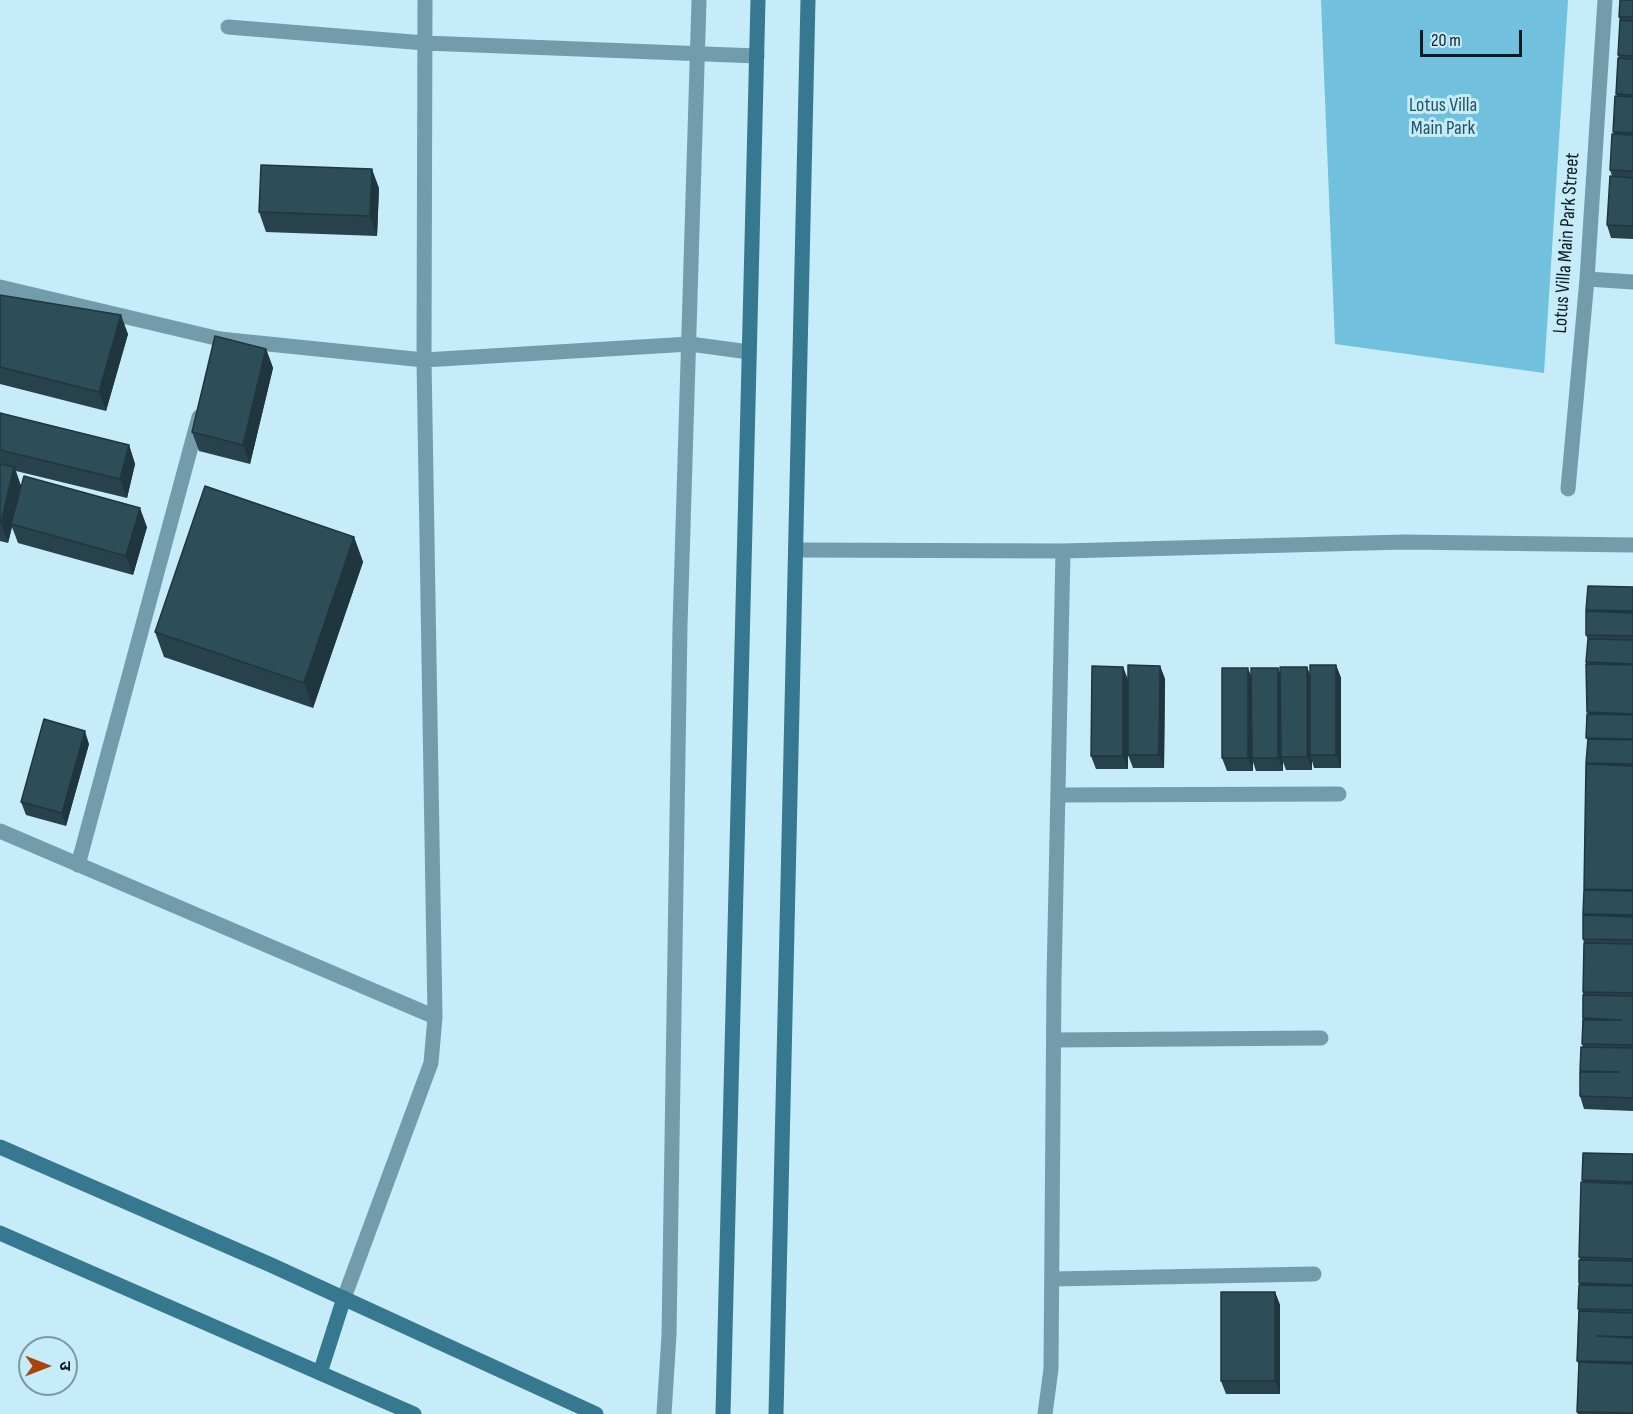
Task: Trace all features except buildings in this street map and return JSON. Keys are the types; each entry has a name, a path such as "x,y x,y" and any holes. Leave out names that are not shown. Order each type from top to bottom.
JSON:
{"street":[{"path":"320,1373 344,1298 431,1063 435,1017 424,360 425,0"},
{"path":"664,1414 669,1324 680,626 699,0"},
{"path":"723,1414 758,0"},
{"path":"776,1414 808,0"},
{"name":"Lotus Villa Main Park Street","path":"1568,489 1587,279 1605,0"},
{"path":"228,27 425,43 757,56"},
{"path":"1587,279 1633,282"},
{"path":"0,287 219,345 424,360 690,344 749,352"},
{"path":"78,865 202,408"},
{"path":"796,550 1063,551 1404,542 1633,545"},
{"path":"1045,1414 1051,1369 1054,1040 1063,551"},
{"path":"1058,795 1339,794"},
{"path":"0,831 435,1017"},
{"path":"1054,1040 1321,1038"},
{"path":"0,1147 344,1298 596,1414"},
{"path":"0,1233 414,1414"},
{"path":"1052,1279 1314,1274"}],"green space":[{"name":"Lotus Villa Main Park","path":"1321,0 1568,0 1544,373 1335,344"}]}
